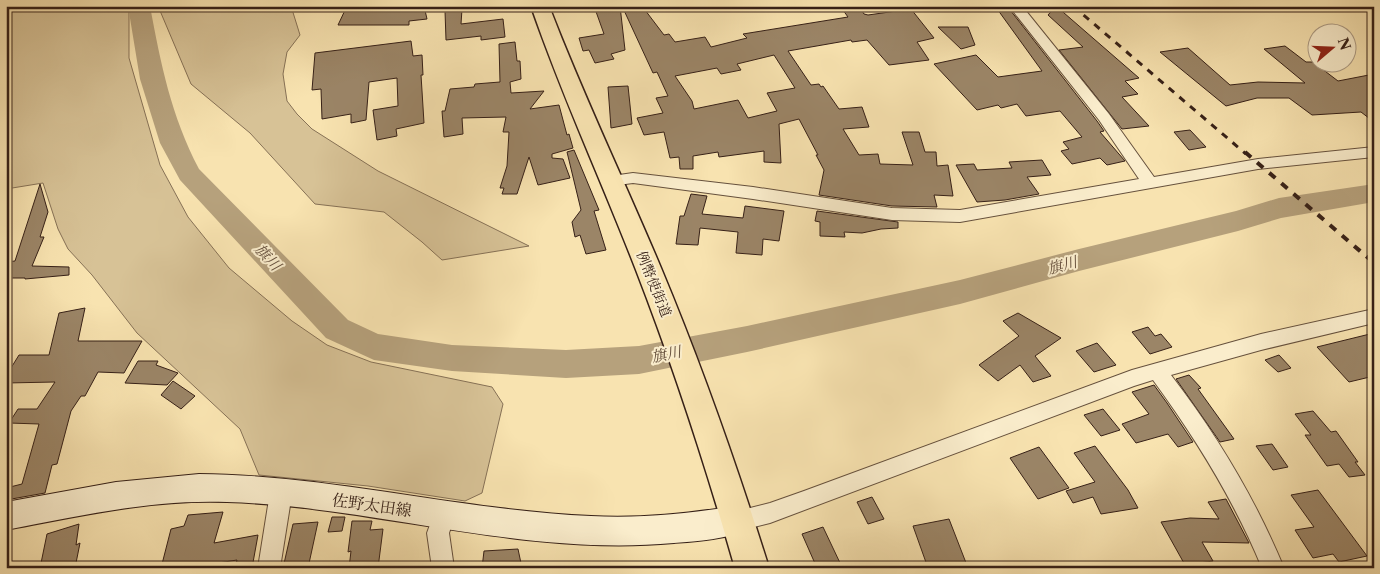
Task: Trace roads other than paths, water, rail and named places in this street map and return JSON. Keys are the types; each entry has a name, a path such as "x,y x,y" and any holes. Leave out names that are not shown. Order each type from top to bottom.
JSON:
{"main road":[{"name":"例幣使街道","path":"540,6 563,71 655,285 684,363 752,568"},
{"name":"佐野太田線","path":"6,516 144,491 226,488 402,508 505,524 590,531 633,532 686,528 733,506"}],"street":[{"path":"1015,6 1104,117 1150,183"},
{"path":"610,181 633,178 753,193 892,214 960,216 1268,163 1374,152"},
{"path":"733,506 787,507 1102,388 1251,344 1374,316"},
{"path":"1157,371 1173,392 1244,501 1273,568"},
{"path":"269,568 281,493"},
{"path":"443,568 438,533 444,515"}],"waterway":[{"name":"旗川","path":"139,6 152,79 173,143 189,174 337,329 374,347 452,358 566,364 639,360 747,339 960,292 1079,260 1238,221 1279,208 1374,193"}],"railway":[{"path":"1073,6 1246,154"},
{"path":"1245,152 1374,263"}]}
